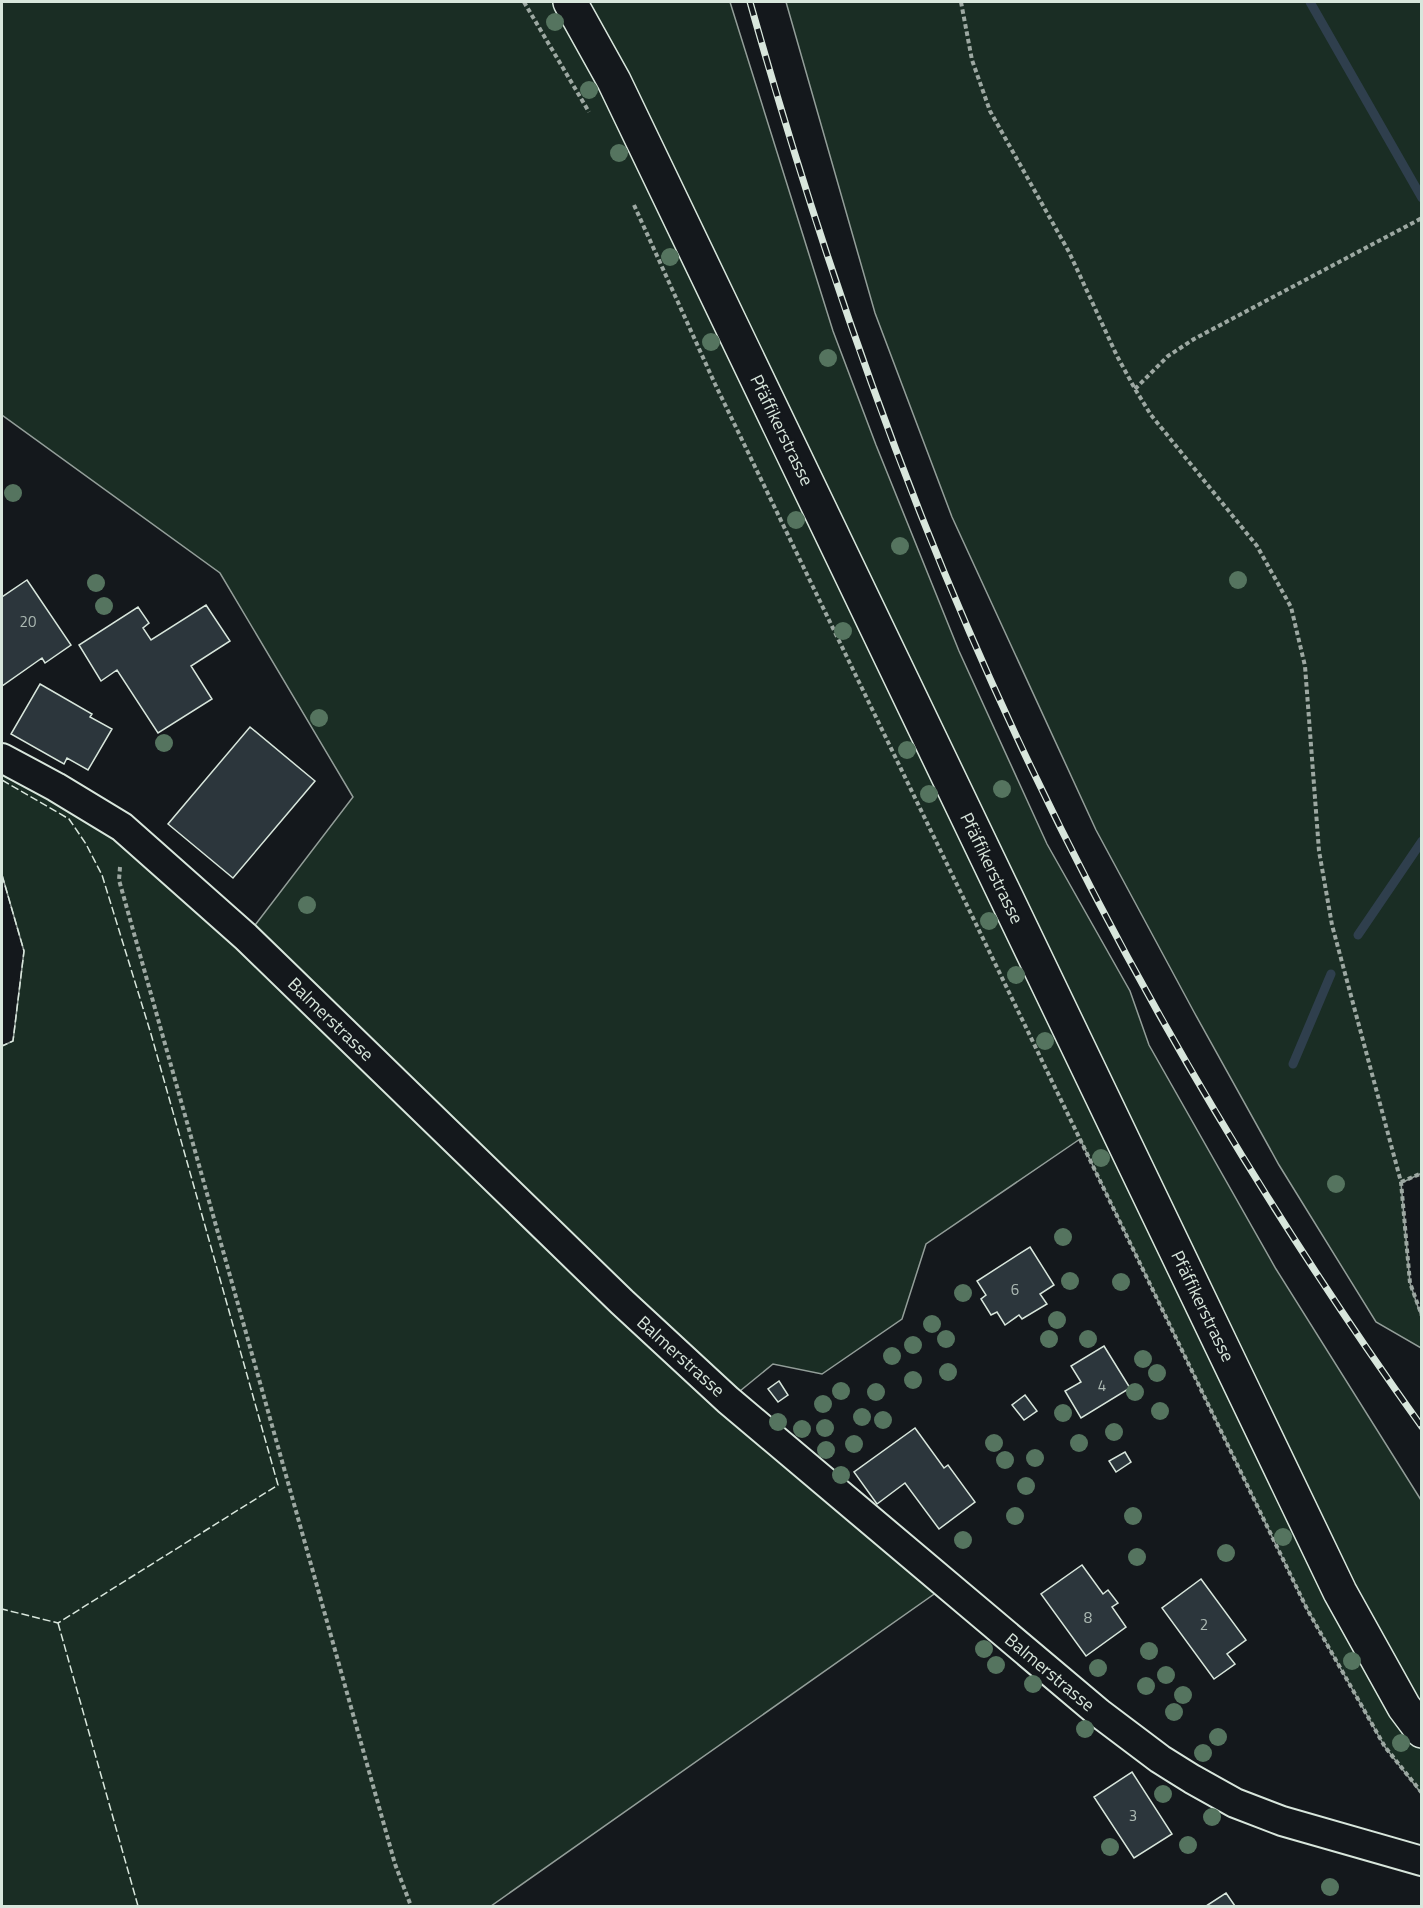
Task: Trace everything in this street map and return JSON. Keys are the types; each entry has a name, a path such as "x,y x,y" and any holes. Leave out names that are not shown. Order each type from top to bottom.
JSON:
{"main road":[{"name":"Pfäffikerstrasse","path":"570,2 614,81 1334,1581 1404,1707 1422,1731"}],"street":[{"name":"Balmerstrasse","path":"2,758 122,827 246,937 622,1302 728,1400 1099,1713 1160,1758 1235,1803 1282,1821 1422,1861"}],"path":[{"path":"524,2 594,119"},
{"path":"961,2 972,60 990,111 1070,252 1117,356 1151,415 1257,546 1291,607 1305,666 1319,851 1332,925 1401,1182 1410,1283 1422,1316"},
{"path":"633,204 715,384 1307,1609 1385,1748 1422,1793"},
{"path":"1135,389 1168,356 1194,339 1422,218"},
{"path":"122,827 119,879 395,1864 411,1906"},
{"path":"1401,1182 1422,1173"}],"green space":[{"path":"2,2 730,2 833,331 959,651 1047,844 1130,991 1149,1045 1276,1269 1421,1500 1421,1793 1385,1747 1307,1609 1080,1139 926,1244 902,1319 822,1374 773,1364 729,1400 947,1585 491,1906 2,1906 2,1046 13,1041 24,951 2,875 2,758 56,787 246,937 353,797 220,573 2,415"},
{"path":"786,2 1421,2 1422,1173 1401,1183 1410,1283 1421,1316 1421,1348 1376,1322 1279,1165 1096,830 952,517 875,313"}],"building":[{"path":"27,580 71,645 45,663 42,658 2,686 2,597"},
{"path":"206,605 230,641 191,666 212,699 158,733 117,670 101,681 79,645 138,607 149,623 143,628 151,640"},
{"path":"40,684 92,714 90,717 112,729 88,770 67,758 64,764 11,734"},
{"path":"250,727 315,781 233,878 168,824"},
{"path":"1030,1247 1054,1285 1040,1294 1047,1304 1022,1319 1019,1315 1005,1325 997,1312 991,1315 981,1299 986,1295 977,1281"},
{"path":"1104,1346 1130,1388 1081,1418 1065,1391 1081,1382 1071,1366"},
{"path":"779,1381 788,1395 778,1402 768,1389"},
{"path":"1025,1395 1037,1411 1024,1420 1012,1405"},
{"path":"915,1428 944,1468 948,1465 975,1502 939,1529 905,1483 877,1504 854,1472"},
{"path":"1125,1452 1131,1462 1116,1472 1109,1461"},
{"path":"1082,1565 1103,1594 1108,1590 1118,1603 1112,1607 1126,1627 1086,1656 1041,1594"},
{"path":"1201,1579 1246,1640 1227,1654 1235,1664 1214,1679 1162,1608"},
{"path":"1132,1772 1172,1834 1134,1858 1094,1797"},
{"path":"1226,1893 1235,1906 1206,1906"}],"waterway":[{"path":"1310,2 1422,198"},
{"path":"1358,935 1422,841"},
{"path":"1293,1064 1331,974"}],"railway":[{"path":"750,2 808,196 873,388 921,515 971,635 1025,754 1083,871 1208,1100 1276,1211 1422,1427"}],"fence":[{"path":"2,780 69,819 86,844 102,875 151,1034 278,1485 58,1623 2,1609"},
{"path":"2,875 24,951 13,1041 2,1046"},
{"path":"58,1623 138,1906"}]}
